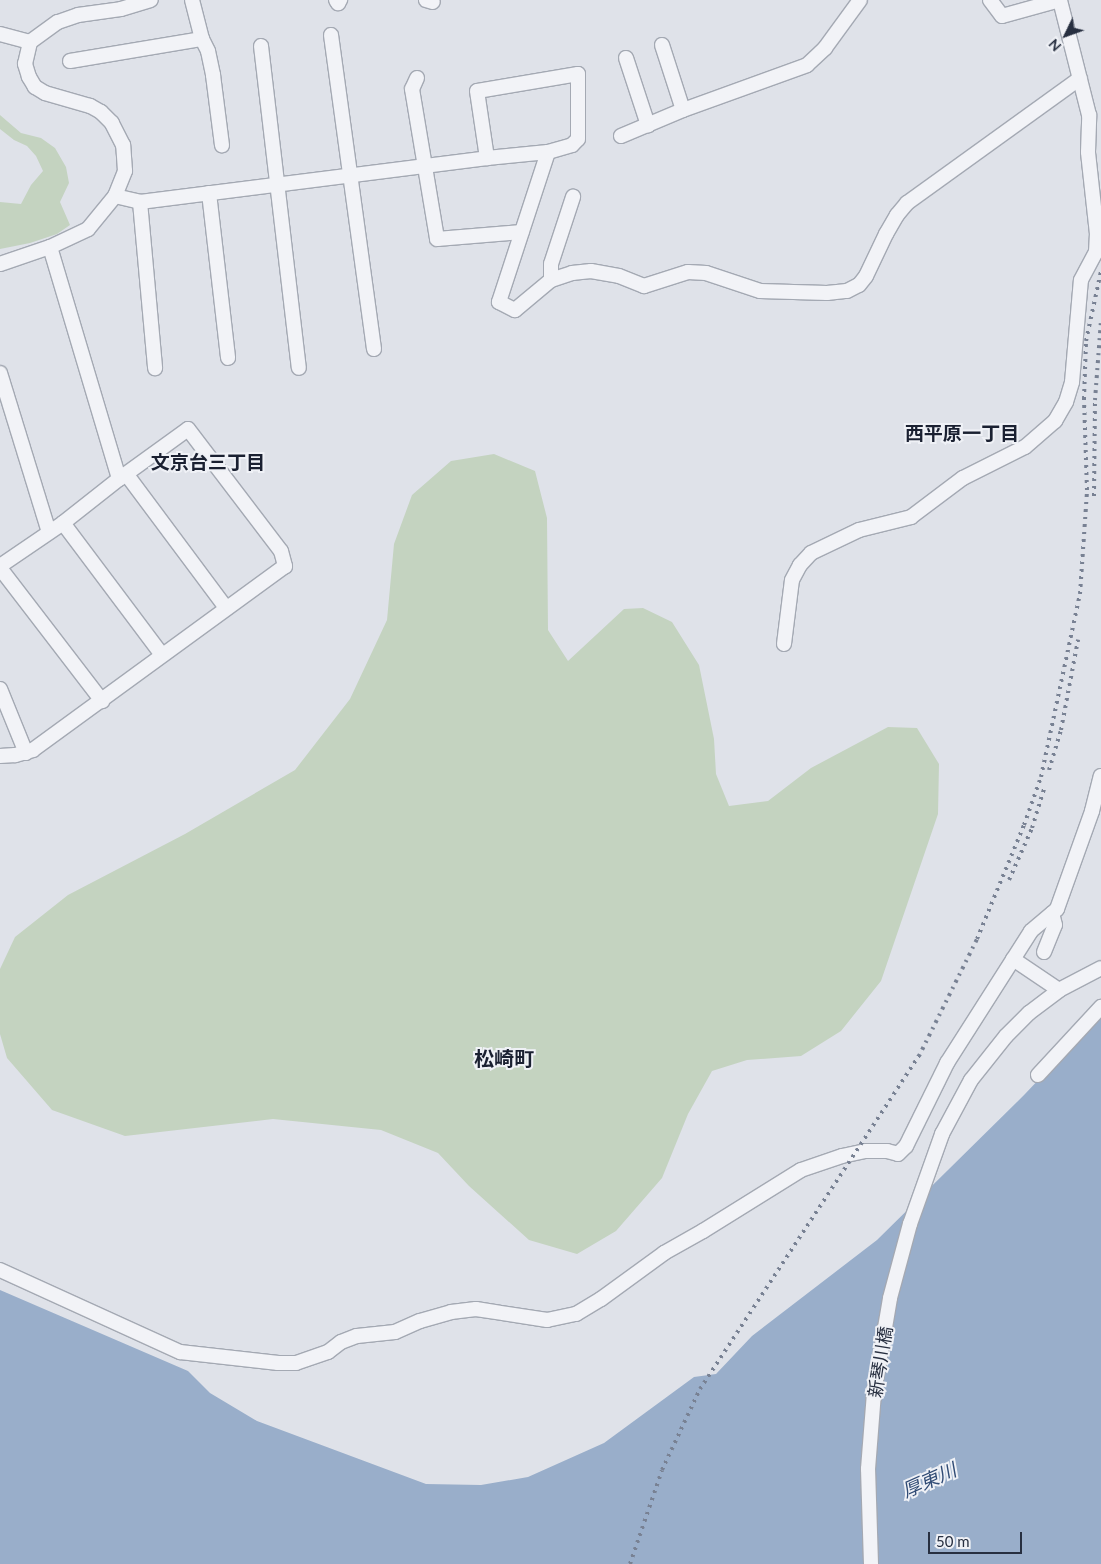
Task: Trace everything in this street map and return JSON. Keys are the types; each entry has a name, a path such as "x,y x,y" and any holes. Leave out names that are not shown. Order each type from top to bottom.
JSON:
{"street":[{"path":"0,264 50,247 88,229 116,196 125,171 124,145 112,123 90,106 45,93 35,87 29,78 25,64 30,42 58,22 78,16 121,9 151,0"},
{"path":"192,0 202,40 208,51 213,75 222,145"},
{"path":"336,0 338,3 340,0"},
{"path":"621,136 682,110 807,64 825,48 860,0"},
{"path":"784,644 792,580 800,565 811,553 860,530 911,517 963,478 1025,447 1055,421 1066,402 1072,382 1081,280 1096,252 1099,230 1088,152 1089,115 1060,0 1002,16 990,0"},
{"path":"330,35 374,349"},
{"path":"4,37 30,42"},
{"path":"70,61 202,40"},
{"path":"662,45 682,110"},
{"path":"261,46 300,368"},
{"path":"626,58 648,125"},
{"path":"116,196 140,202 548,152 572,145 578,138 578,74 477,91 487,158"},
{"path":"417,78 412,89 437,239 522,232"},
{"path":"548,152 499,302 515,310 551,280 572,273 590,271 619,276 644,286 688,272 706,272 760,291 827,293 847,291 859,285 866,276 886,234 897,215 907,203 1080,78"},
{"path":"209,193 228,358"},
{"path":"551,280 551,264 573,198"},
{"path":"140,202 155,368"},
{"path":"50,247 123,477 226,608"},
{"path":"0,373 49,532"},
{"path":"0,756 26,753 102,701 285,566 280,551 188,429 64,523 0,567 102,701"},
{"path":"64,523 162,655"},
{"path":"0,689 26,753"},
{"path":"0,1270 180,1352 278,1363 296,1363 328,1352 341,1342 357,1336 395,1332 420,1321 451,1312 476,1309 547,1320 576,1314 664,1253 703,1232 801,1170 842,1156 865,1151 887,1151 898,1154 906,1146 947,1063 1031,930 1057,909 1092,811 1101,776"},
{"path":"1044,952 1055,925 1052,913"},
{"path":"1012,960 1059,990"},
{"name":"新琴川橋","path":"871,1564 868,1470 874,1392 890,1298 910,1224 942,1134 970,1080 1006,1036 1029,1013 1059,990 1101,968"},
{"path":"1038,1075 1101,1007"}],"green space":[{"path":"0,115 21,133 41,138 55,148 66,167 69,183 60,202 70,225 57,234 30,243 0,249 0,202 21,204 31,185 43,171 36,156 27,146 14,140 0,129"},
{"path":"494,454 535,471 547,518 548,630 568,661 624,609 643,608 672,622 699,665 714,739 716,774 729,806 768,801 811,768 888,727 917,728 939,764 938,814 881,981 841,1031 801,1056 747,1060 712,1071 688,1114 662,1178 616,1231 577,1254 529,1240 469,1186 438,1153 381,1130 273,1119 125,1136 52,1110 7,1058 0,1034 0,969 15,937 68,895 185,834 295,770 350,699 387,620 394,544 412,495 451,461"}],"water":[{"name":"厚東川","path":"1101,1014 1101,1564 0,1564 0,1290 188,1371 210,1393 257,1421 426,1484 481,1485 528,1477 604,1443 694,1377 716,1374 752,1336 877,1240 1025,1094"}],"railway":[{"path":"630,1564 662,1470 700,1389 919,1056 977,939 1024,825 1041,777 1080,594 1087,490 1084,399 1086,341 1101,271"},
{"path":"1094,496 1095,400 1101,321"},
{"path":"1049,770 1061,730 1078,640"},
{"path":"1009,880 1032,828 1044,789"}],"district":[{"name":"西平原一丁目","path":"962,433"},
{"name":"文京台三丁目","path":"208,462"},
{"name":"松崎町","path":"504,1058"}]}
